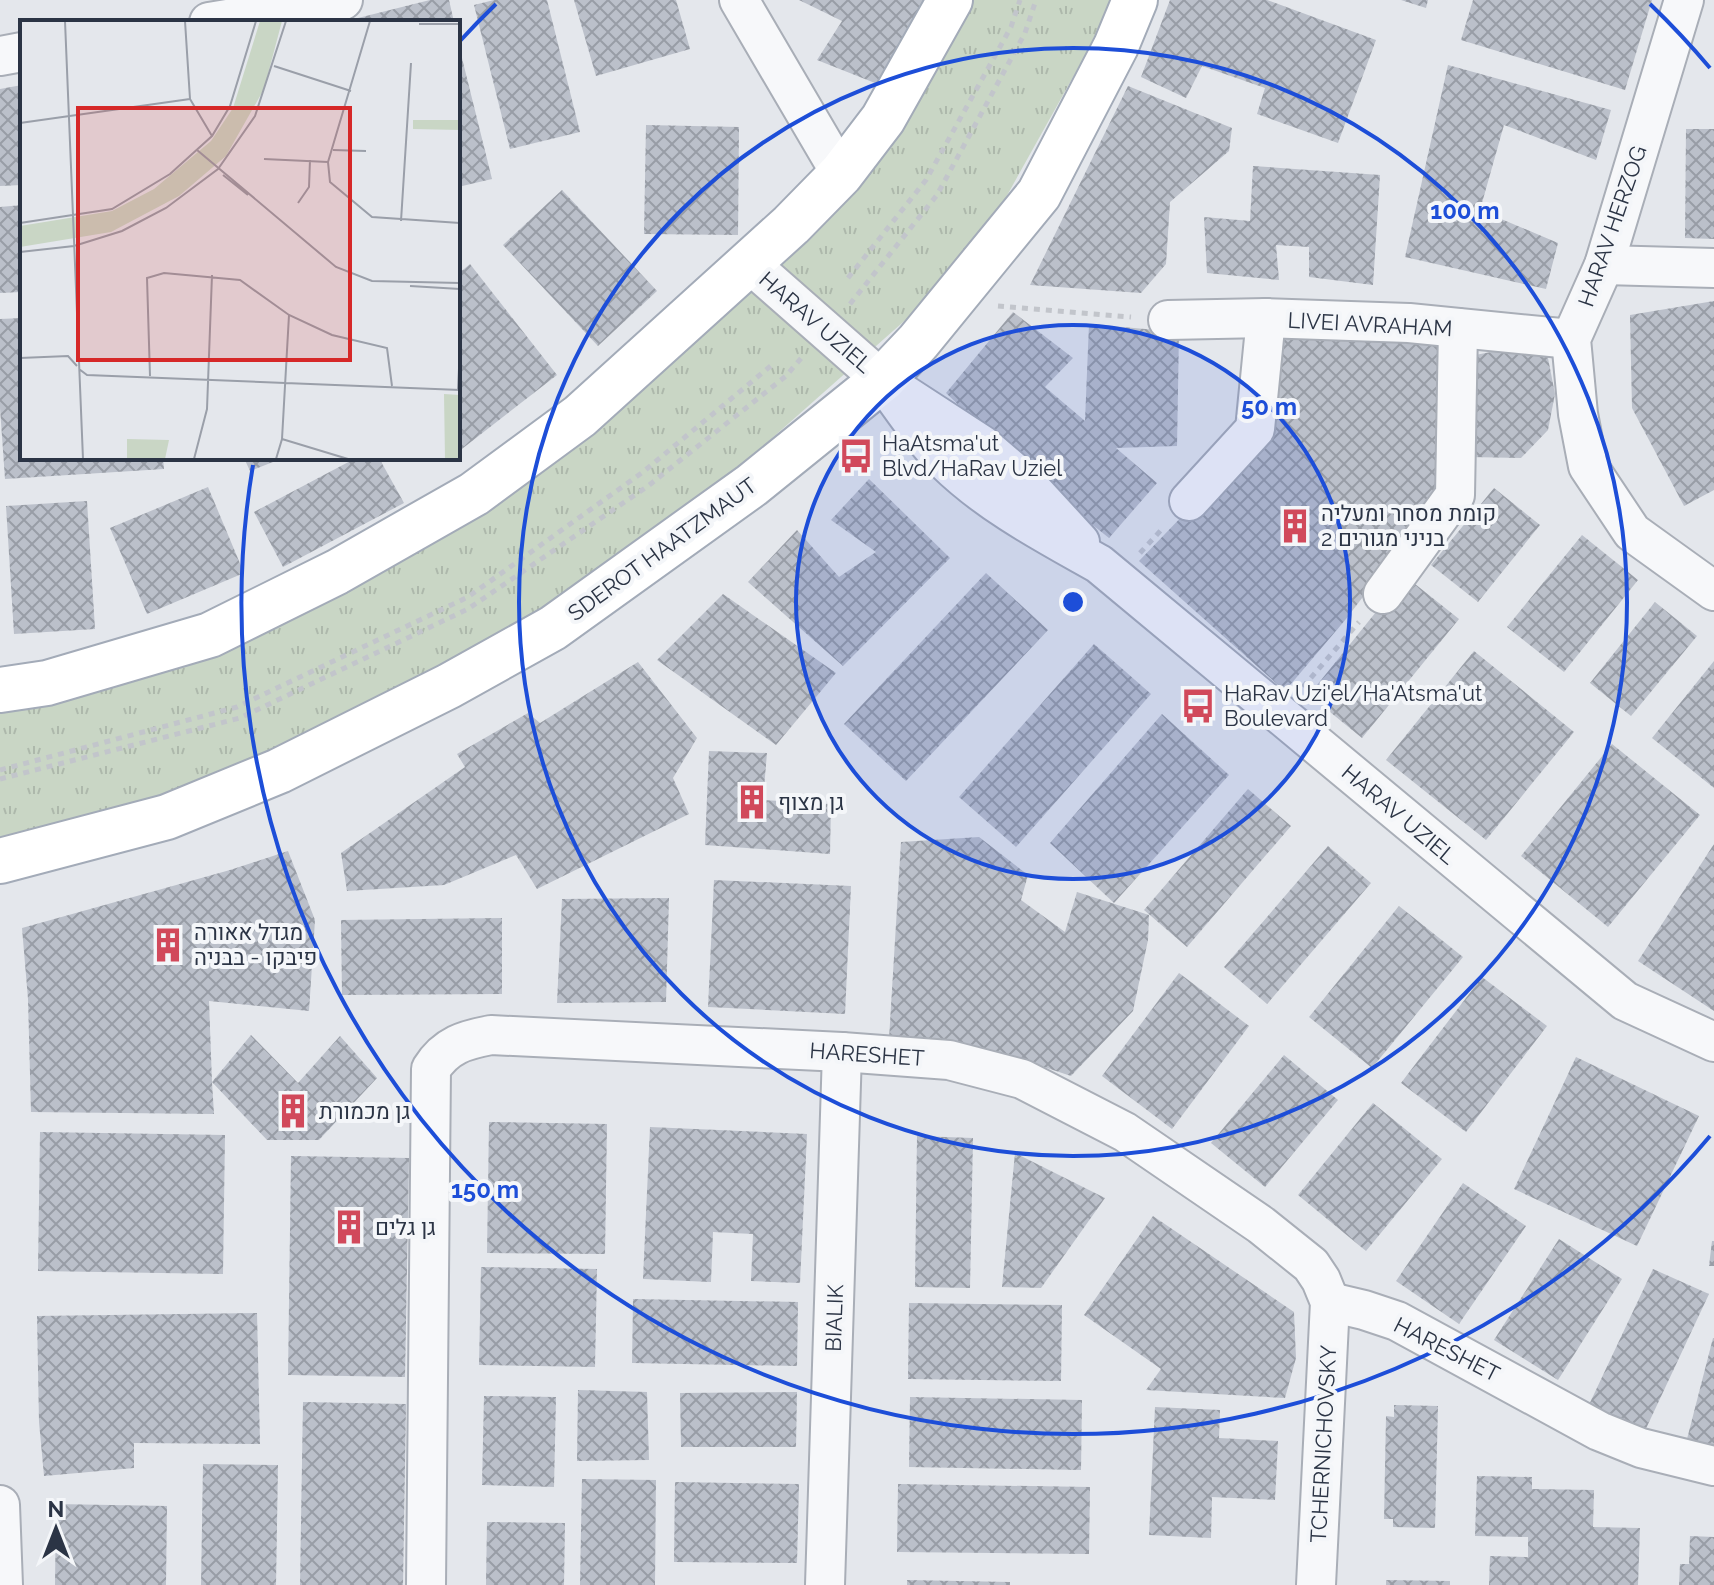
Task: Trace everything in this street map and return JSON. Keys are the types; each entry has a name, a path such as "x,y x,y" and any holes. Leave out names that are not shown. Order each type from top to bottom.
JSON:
{"main road":[{"path":"0,690 47,683 210,635 337,572 474,494 580,416 750,264 841,174 883,119 950,0"},
{"name":"SDEROT HAATZMAUT","path":"0,861 167,817 279,771 449,686 553,628 752,485 882,380 918,342 1039,194 1116,46 1135,0"}],"street":[{"path":"221,20 343,0"},
{"path":"739,0 841,174"},
{"name":"HARAV HERZOG","path":"1684,0 1604,265 1571,339 1578,414 1588,466 1632,532 1714,591"},
{"path":"0,56 20,52"},
{"name":"HARAV UZIEL","path":"750,264 882,380 945,461 980,491 1029,525 1108,571 1625,1001 1714,1042"},
{"path":"1604,265 1714,268"},
{"path":"1189,501 1255,429 1266,318"},
{"name":"LIVEI AVRAHAM","path":"1168,320 1266,318 1409,323 1571,339"},
{"path":"1383,594 1455,495 1458,328"},
{"name":"HARESHET","path":"426,1585 431,1069 440,1054 461,1041 491,1035 949,1060 1022,1079 1125,1132 1261,1225 1311,1265 1330,1302 1397,1321 1599,1431 1641,1448 1714,1466"},
{"name":"BIALIK","path":"825,1585 842,1052"},
{"name":"TCHERNICHOVSKY","path":"1316,1585 1330,1302"},
{"path":"0,1505 3,1585"}],"path":[{"path":"848,278 926,180 1011,27 1020,0"},
{"path":"0,779 240,718 468,609 648,486 786,376 862,291 937,195 1025,33 1036,0"},
{"path":"950,302 1168,320"},
{"path":"0,770 237,707 468,597 643,472 773,364"},
{"path":"1108,571 1189,501"},
{"path":"1280,714 1383,594"}],"green space":[{"path":"973,0 1111,0 1087,52 995,217 928,300 744,463 635,550 501,638 206,780 92,817 0,837 0,707 379,568 897,129"}],"building":[{"path":"430,0 449,0 454,20 350,20"},
{"path":"494,0 547,0 580,132 510,149 474,5"},
{"path":"574,0 676,0 690,49 596,76"},
{"path":"799,0 925,0 880,85 817,60 842,21"},
{"path":"1170,0 1267,0 1376,40 1338,143 1257,114 1265,88 1202,66 1186,98 1141,77"},
{"path":"1401,0 1428,0 1426,8"},
{"path":"1473,0 1652,0 1625,90 1461,40"},
{"path":"460,50 492,179 460,187"},
{"path":"1448,65 1611,110 1596,160 1504,125 1480,210 1558,243 1546,289 1405,257"},
{"path":"20,85 20,185 0,186 0,89"},
{"path":"1128,86 1232,128 1229,151 1170,202 1166,264 1141,293 1030,285"},
{"path":"646,125 739,127 738,235 644,234"},
{"path":"1686,129 1714,129 1714,239 1685,238"},
{"path":"1253,166 1380,175 1373,285 1309,277 1309,247 1276,245 1279,280 1207,273 1204,217 1250,221"},
{"path":"562,190 657,291 598,346 503,245"},
{"path":"20,205 20,292 0,293 0,207"},
{"path":"470,264 557,375 460,450 460,272"},
{"path":"1714,301 1714,490 1684,506 1632,408 1630,315"},
{"path":"1013,312 1073,358 1045,387 1085,421 1089,324 1179,332 1177,446 1116,448 1157,483 1109,538 1039,482 946,393"},
{"path":"20,318 20,460 163,460 164,469 5,479 0,408 0,319"},
{"name":"קומת מסחר ומעליה 2 בניני מגורים","path":"1279,319 1443,327 1444,491 1346,619 1285,691 1139,561 1265,430"},
{"path":"1522,346 1547,353 1555,394 1548,430 1521,458 1470,457 1470,356"},
{"path":"245,460 278,460 250,471"},
{"path":"352,460 380,460 404,503 283,567 254,512"},
{"path":"869,479 950,558 843,666 748,582 797,530 839,577 876,552 831,520"},
{"path":"208,487 244,573 147,614 110,528"},
{"path":"1494,488 1540,525 1478,602 1431,565"},
{"path":"87,501 95,629 14,634 6,506"},
{"path":"1582,535 1638,580 1564,672 1507,627"},
{"path":"986,573 1048,630 906,781 844,724"},
{"path":"1405,576 1459,619 1362,738 1309,695"},
{"path":"723,594 836,673 776,745 657,660"},
{"path":"1655,602 1697,636 1631,716 1590,683"},
{"path":"1094,644 1151,694 1016,847 959,797"},
{"path":"1474,651 1574,732 1486,840 1386,760"},
{"path":"1714,661 1714,788 1652,738"},
{"path":"638,662 697,738 673,778 689,814 537,889 516,855 444,885 347,891 341,853 465,767 457,754 528,713 540,723"},
{"path":"1162,714 1229,775 1114,903 1050,843"},
{"path":"1612,744 1700,815 1608,927 1521,856"},
{"name":"גן מצוף","path":"709,751 767,753 763,800 831,804 830,854 705,845"},
{"path":"1248,789 1291,826 1187,947 1144,910"},
{"path":"979,837 1028,875 1021,900 1065,932 1077,892 1149,915 1148,940 1133,1011 1071,1076 1017,1058 889,1039 901,842"},
{"path":"1714,844 1714,1011 1638,961"},
{"path":"1328,846 1371,883 1267,1004 1224,967"},
{"name":"מגדל אאורה פיבקו - בבניה","path":"288,851 315,920 309,1011 209,1001 214,1114 31,1112 28,999 22,928"},
{"path":"714,880 851,886 845,1014 708,1007"},
{"path":"669,898 666,1002 557,1003 562,899"},
{"path":"1399,906 1463,957 1372,1068 1309,1017"},
{"path":"502,918 502,994 342,995 341,920"},
{"path":"1179,973 1249,1026 1172,1129 1102,1076"},
{"path":"1482,977 1547,1026 1466,1132 1401,1083"},
{"name":"גן מכמורת","path":"251,1035 298,1083 340,1036 377,1078 319,1140 267,1140 212,1082"},
{"path":"1284,1055 1338,1100 1265,1187 1211,1143"},
{"path":"1576,1057 1699,1116 1637,1246 1514,1189"},
{"path":"1373,1103 1442,1159 1366,1251 1298,1195"},
{"path":"489,1122 607,1124 605,1254 487,1253"},
{"path":"650,1127 807,1134 800,1283 751,1281 753,1234 713,1232 711,1282 643,1279"},
{"path":"40,1132 225,1135 223,1274 38,1271"},
{"path":"917,1136 973,1138 970,1288 915,1287"},
{"path":"1015,1153 1105,1198 1041,1288 1002,1287"},
{"path":"291,1156 409,1158 405,1377 288,1375"},
{"path":"1463,1183 1526,1226 1459,1324 1396,1281"},
{"path":"1153,1216 1294,1312 1296,1358 1285,1398 1146,1390 1161,1369 1084,1315"},
{"path":"1559,1239 1622,1279 1558,1380 1494,1340"},
{"path":"1712,1241 1714,1266 1709,1266"},
{"path":"481,1267 597,1269 595,1367 479,1365"},
{"path":"1653,1269 1709,1294 1643,1435 1587,1409"},
{"path":"633,1299 798,1302 797,1366 632,1363"},
{"path":"909,1303 1062,1305 1061,1381 908,1379"},
{"path":"257,1313 260,1444 134,1443 134,1468 44,1476 39,1422 37,1316"},
{"path":"1714,1338 1714,1446 1687,1439"},
{"path":"578,1390 647,1392 649,1460 577,1461"},
{"path":"797,1392 796,1447 681,1447 680,1393"},
{"path":"484,1396 556,1397 554,1487 482,1485"},
{"path":"910,1397 1082,1400 1081,1470 909,1467"},
{"path":"303,1402 406,1404 403,1585 300,1585"},
{"path":"1394,1405 1438,1406 1435,1528 1393,1527 1393,1519 1384,1519 1386,1416 1394,1417"},
{"path":"1155,1407 1220,1410 1219,1438 1278,1441 1275,1500 1212,1497 1211,1538 1149,1535"},
{"path":"203,1464 278,1465 276,1585 201,1585"},
{"path":"1477,1476 1532,1477 1532,1489 1594,1490 1593,1527 1640,1528 1638,1585 1489,1585 1490,1556 1528,1557 1528,1537 1475,1536"},
{"path":"582,1479 656,1480 655,1585 580,1585"},
{"path":"675,1482 799,1484 797,1563 674,1562"},
{"path":"898,1484 1090,1487 1089,1554 897,1552"},
{"path":"56,1504 167,1506 166,1585 55,1585"},
{"path":"487,1522 565,1523 564,1585 486,1585"},
{"path":"1690,1536 1714,1537 1714,1585 1679,1585 1680,1564 1689,1564"},
{"path":"907,1580 1010,1582 1010,1585 907,1585"},
{"path":"1386,1580 1450,1581 1450,1585 1386,1585"}],"place":[{"name":"HaAtsma'ut Blvd/HaRav Uziel","path":"856,456"},
{"name":"קומת מסחר ומעליה 2 בניני מגורים","path":"1295,526"},
{"name":"HaRav Uzi'el/Ha'Atsma'ut Boulevard","path":"1198,706"},
{"name":"גן מצוף","path":"752,802"},
{"name":"מגדל אאורה פיבקו - בבניה","path":"168,945"},
{"name":"גן מכמורת","path":"293,1111"},
{"name":"גן גלים","path":"349,1227"}]}
